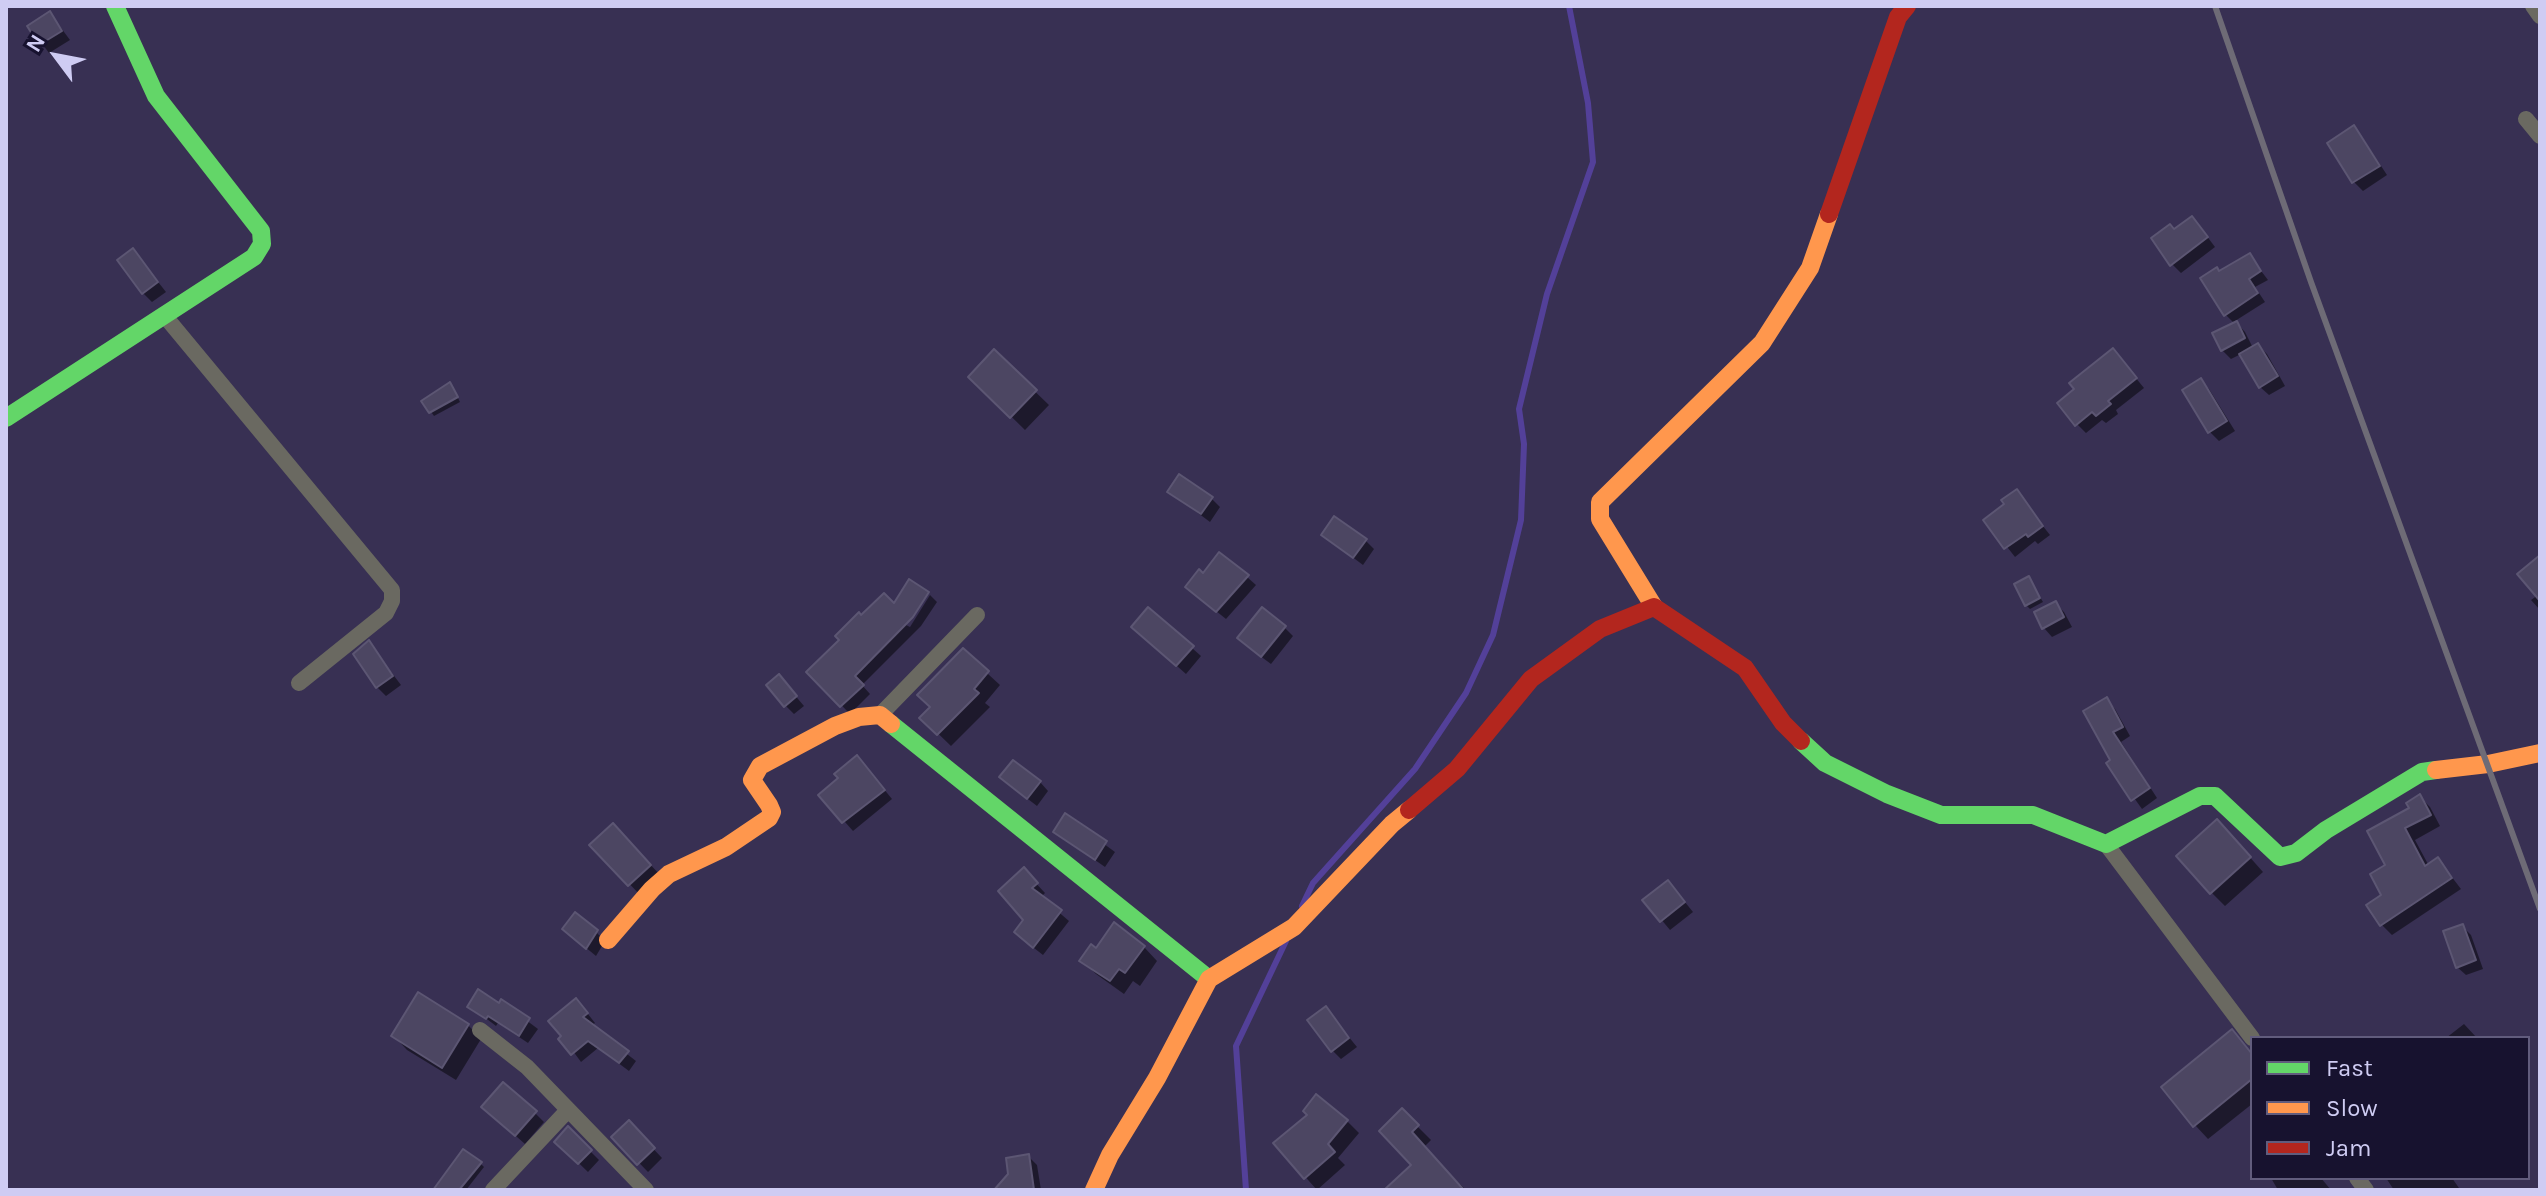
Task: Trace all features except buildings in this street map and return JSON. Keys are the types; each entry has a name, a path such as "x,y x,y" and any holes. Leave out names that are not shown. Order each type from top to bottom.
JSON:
{"street":[{"path":"6,418 254,257 262,244 261,231 156,96 115,6"},
{"path":"1907,6 1898,17 1810,268 1762,343 1600,502 1600,519 1654,607 1745,668 1783,723 1825,763 1887,794 1941,815 2033,815 2106,844 2250,1036"},
{"path":"2533,6 2540,16"},
{"path":"2526,119 2540,136"},
{"path":"164,315 392,590 386,613 299,683"},
{"path":"1094,1190 1110,1155 1157,1078 1209,979 1294,927 1392,824 1457,769 1531,679 1600,629 1654,607"},
{"path":"608,940 669,874 726,847 769,818 772,812 769,805 752,780 760,766 835,726 859,717 880,715 977,615"},
{"path":"880,715 1209,979"},
{"path":"2106,844 2200,796 2215,796 2280,857 2296,853 2326,830 2422,772 2488,764 2540,753"},
{"path":"480,1030 527,1067 646,1190"},
{"path":"493,1190 568,1110"}],"waterway":[{"path":"1302,906 1313,883 1415,769 1466,693 1493,635 1521,520 1524,444 1519,409 1547,294 1593,162 1588,103 1569,6"},
{"path":"1246,1190 1236,1046 1286,941"}],"railway":[{"path":"2215,6 2311,282 2540,909"}],"traffic: fast":[{"path":"6,418 254,257 262,244 261,231 156,96 115,6"},
{"path":"891,724 1209,979"},
{"path":"1801,741 1825,763 1887,794 1941,815 2033,815 2106,844 2200,796 2215,796 2280,857 2296,853 2326,830 2422,772 2436,770"}],"traffic: slow":[{"path":"1654,607 1600,519 1600,502 1762,343 1810,268 1829,214"},
{"path":"608,940 669,874 726,847 769,818 772,812 769,805 752,780 760,766 835,726 859,717 880,715 891,724"},
{"path":"2436,770 2488,764 2540,753"},
{"path":"1094,1190 1110,1155 1157,1078 1209,979 1294,927 1409,810"}],"traffic: jam":[{"path":"1829,214 1898,17 1907,6"},
{"path":"1409,810 1457,769 1531,679 1600,629 1654,607 1745,668 1783,723 1801,741"}]}
